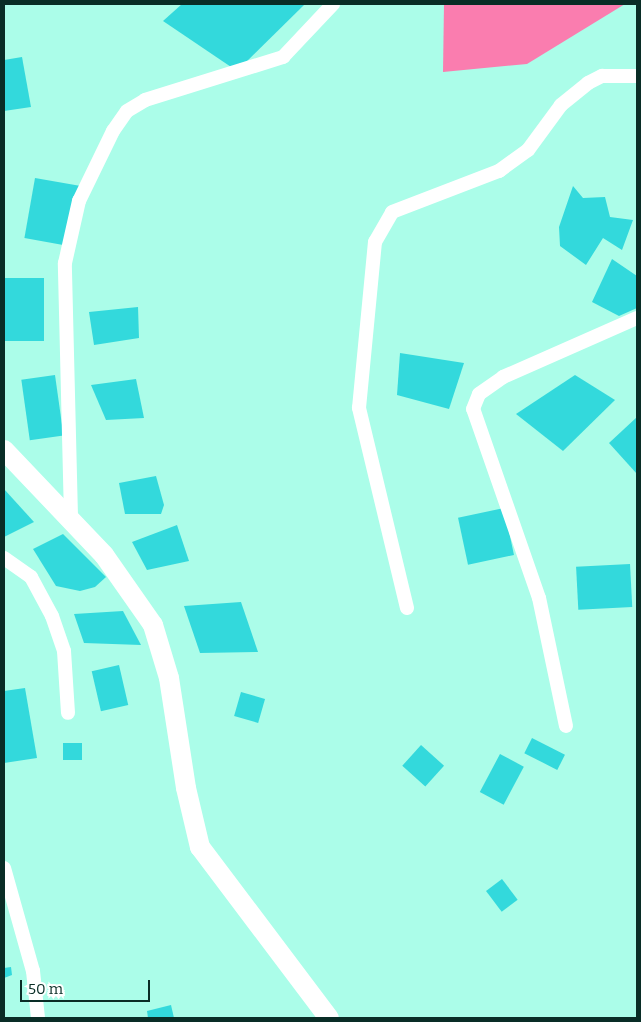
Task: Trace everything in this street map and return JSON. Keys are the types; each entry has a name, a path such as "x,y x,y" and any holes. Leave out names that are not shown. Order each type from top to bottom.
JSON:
{"street":[{"path":"71,517 72,434 65,263 79,201 113,131 127,112 145,100 283,57 333,4"},
{"path":"407,608 359,408 375,242 392,212 499,171 528,150 561,105 588,83 602,76 637,76"},
{"path":"566,726 539,598 473,409 479,394 503,377 637,318"},
{"path":"4,450 71,517 127,583 159,640 200,847 329,1018"},
{"path":"4,558 31,577 52,616 64,651 68,713"},
{"path":"4,868 33,971 38,1018"}],"shaded area":[{"path":"444,4 625,4 527,64 443,72"}],"building":[{"path":"182,4 305,4 237,71 163,21"},
{"path":"22,57 31,107 4,111 4,60"},
{"path":"35,178 79,186 69,246 24,238"},
{"path":"573,186 583,198 605,197 610,217 633,220 622,250 603,238 586,265 560,246 559,227"},
{"path":"612,259 637,276 637,308 619,316 592,302"},
{"path":"4,278 44,278 44,341 4,341"},
{"path":"138,307 139,338 94,345 89,312"},
{"path":"400,353 464,363 449,409 397,395"},
{"path":"55,375 63,435 30,440 21,380"},
{"path":"575,375 615,400 563,451 516,414"},
{"path":"136,379 144,418 106,420 91,385"},
{"path":"637,417 637,474 609,443"},
{"path":"156,476 164,505 161,514 125,514 119,483"},
{"path":"4,489 34,522 4,537"},
{"path":"504,508 514,555 468,565 458,518"},
{"path":"177,525 189,561 147,570 132,542"},
{"path":"63,534 106,577 95,587 80,591 56,586 33,549"},
{"path":"630,564 632,607 578,610 576,567"},
{"path":"241,602 258,652 200,653 184,606"},
{"path":"123,611 141,645 84,643 74,614"},
{"path":"119,665 128,705 101,711 92,671"},
{"path":"25,688 37,758 4,763 4,691"},
{"path":"241,692 265,699 258,723 234,716"},
{"path":"532,738 565,755 557,770 524,753"},
{"path":"63,743 82,743 82,760 63,760"},
{"path":"421,745 444,766 425,787 402,766"},
{"path":"500,754 524,767 504,805 480,792"},
{"path":"502,879 518,900 502,912 486,891"},
{"path":"11,967 12,975 4,978 4,968"},
{"path":"171,1005 174,1018 148,1018 147,1011"}]}
